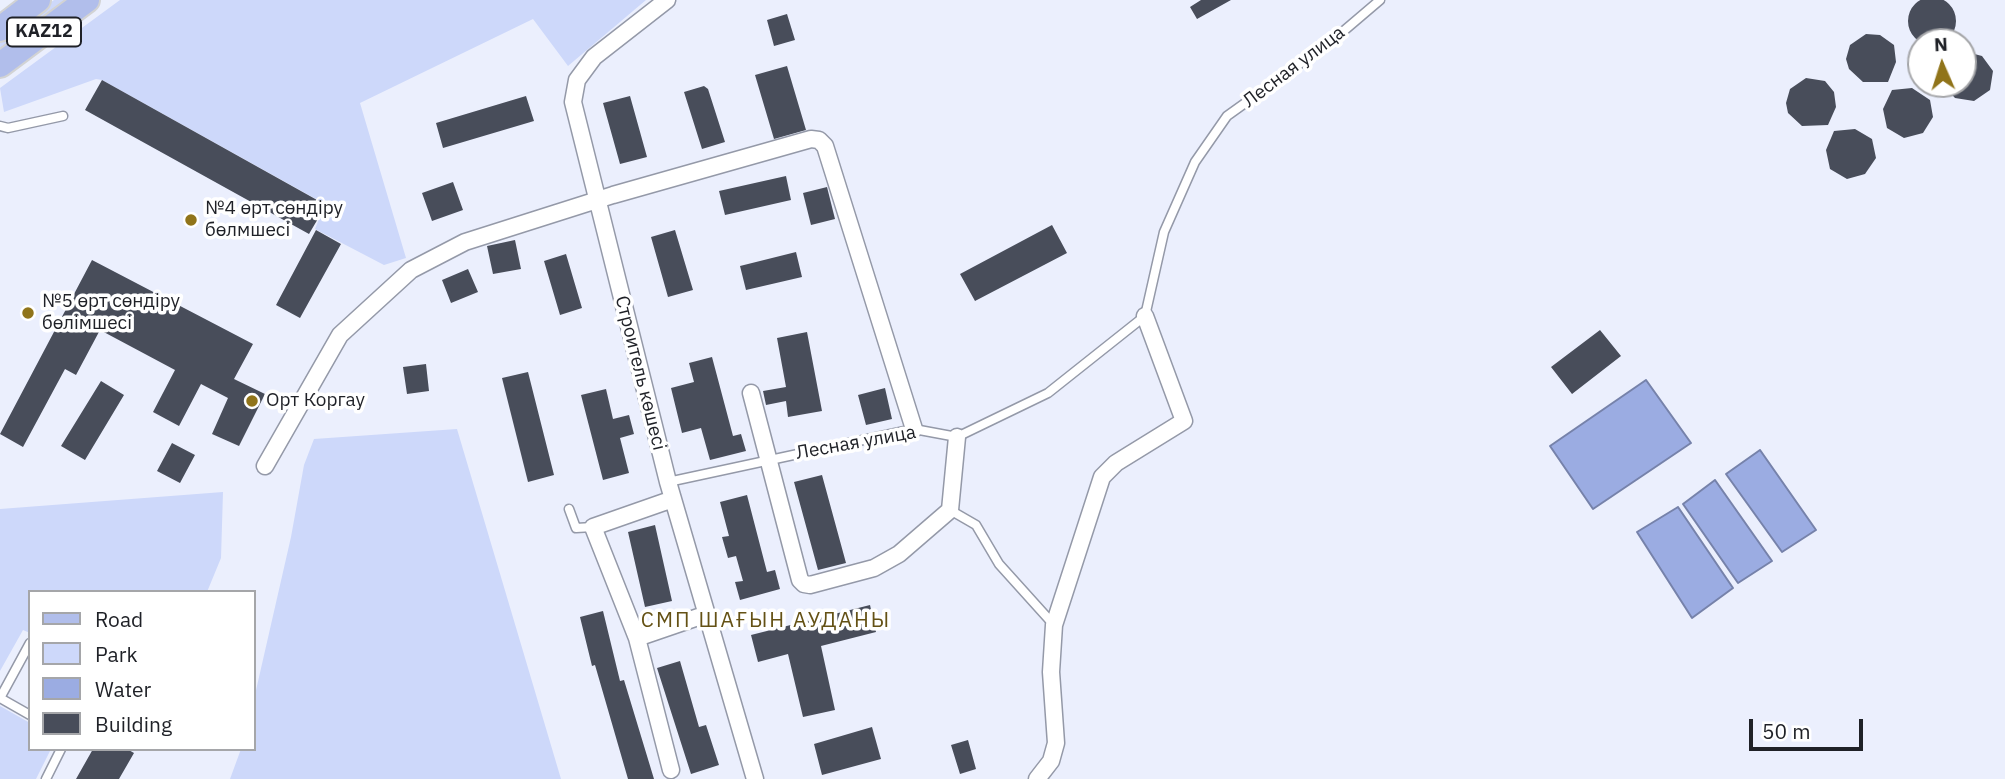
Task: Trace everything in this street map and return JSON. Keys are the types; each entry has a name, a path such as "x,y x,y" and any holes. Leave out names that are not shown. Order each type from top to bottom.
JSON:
{"main road":[{"name":"KAZ12","path":"0,29 38,0"},
{"name":"KAZ12","path":"0,65 87,0"}],"street":[{"name":"Строитель көшесі","path":"667,0 594,57 577,80 573,102 595,201 668,482 755,779"},
{"path":"265,466 340,335 411,270 465,242 595,201 811,139 819,140 825,146 914,429"},
{"path":"1037,779 1051,761 1056,743 1051,672 1054,625 1102,477 1116,463 1184,421 1145,316"},
{"path":"751,393 767,460 804,584 810,585 874,568 899,554 950,510 957,437"},
{"path":"671,770 637,638 593,527 673,499"},
{"path":"637,638 707,614"}],"lane":[{"name":"Лесная улица","path":"1145,316 1164,232 1195,162 1227,116 1333,40 1380,0"},
{"path":"0,126 8,128 63,116"},
{"path":"957,437 1048,393 1145,316"},
{"name":"Лесная улица","path":"668,482 914,429 957,437"},
{"path":"569,509 576,528 593,527"},
{"path":"950,510 976,525 999,564 1054,625"},
{"path":"28,647 0,698 28,714"},
{"path":"46,779 60,751"}],"green space":[{"path":"54,0 67,0 0,50 0,40"},
{"path":"120,0 646,0 568,66 533,19 360,103 406,258 384,265 315,229 325,204 102,80 96,79 4,112 0,88"},
{"path":"457,429 561,779 230,779 240,751 256,751 256,690 291,537 304,465 314,439"},
{"path":"223,492 221,558 208,590 28,590 28,632 23,630 0,671 0,509"},
{"path":"0,706 28,722 28,751 50,751 36,779 0,779"}],"water":[{"path":"1646,380 1691,443 1593,509 1550,446"},
{"path":"1760,450 1816,530 1782,552 1726,474"},
{"path":"1715,480 1772,561 1738,583 1683,504"},
{"path":"1678,507 1733,588 1692,618 1637,532"}],"building":[{"path":"1923,-1 1941,-1 1949,4 1954,12 1954,28 1910,28 1910,12 1915,4"},
{"path":"1201,0 1231,0 1197,19 1190,7"},
{"path":"787,14 795,40 774,46 767,20"},
{"path":"1866,34 1880,35 1894,45 1896,62 1888,82 1863,82 1849,69 1846,59 1850,45"},
{"path":"1977,55 1982,56 1993,71 1990,90 1974,101 1955,98 1977,98"},
{"path":"787,66 806,130 774,139 755,75"},
{"path":"1806,78 1825,81 1834,92 1836,107 1828,125 1802,126 1788,113 1786,103 1790,89"},
{"path":"102,80 326,205 309,234 85,110"},
{"path":"704,86 708,89 725,142 702,149 684,92"},
{"path":"1907,88 1907,98 1930,100 1933,117 1923,133 1904,138 1887,128 1883,109 1892,90"},
{"path":"526,96 534,121 443,148 436,123"},
{"path":"630,96 647,157 620,164 603,103"},
{"path":"1855,129 1872,139 1876,158 1865,174 1847,179 1830,169 1826,150 1834,131"},
{"path":"786,176 791,200 725,215 719,191"},
{"path":"453,182 463,210 432,221 422,193"},
{"path":"827,187 835,219 811,225 803,193"},
{"path":"1052,225 1067,253 975,301 960,274"},
{"path":"316,230 341,244 300,318 276,305"},
{"path":"675,230 693,290 668,297 651,237"},
{"path":"515,240 521,269 493,274 487,246"},
{"path":"796,252 802,277 746,290 740,266"},
{"path":"566,254 582,308 560,315 544,261"},
{"path":"92,260 253,344 234,379 265,394 239,446 212,434 228,398 201,384 179,426 153,412 175,370 100,330 76,375 65,369 23,447 0,434"},
{"path":"468,269 478,292 451,303 442,280"},
{"path":"1600,330 1621,356 1572,394 1551,367"},
{"path":"807,332 822,411 788,417 786,401 766,405 763,391 786,387 777,338"},
{"path":"712,357 733,436 741,434 746,451 710,460 701,428 682,433 671,388 694,382 689,363"},
{"path":"426,364 429,391 407,394 403,367"},
{"path":"528,372 554,475 528,482 502,378"},
{"path":"101,381 124,395 85,460 61,446"},
{"path":"885,388 892,419 866,425 858,395"},
{"path":"606,389 613,419 629,415 634,434 620,438 629,473 603,480 581,395"},
{"path":"172,443 195,455 180,483 157,471"},
{"path":"822,475 846,563 818,570 794,482"},
{"path":"747,495 767,572 775,570 780,589 740,600 735,582 743,581 736,556 728,558 722,537 729,536 720,502"},
{"path":"655,525 672,601 645,607 628,532"},
{"path":"870,605 876,632 821,646 835,710 803,717 788,654 758,662 751,635"},
{"path":"603,611 620,681 624,680 654,779 628,779 595,665 592,666 580,617"},
{"path":"680,661 699,727 706,725 719,765 691,774 657,668"},
{"path":"872,727 881,759 822,775 814,744"},
{"path":"968,740 976,769 960,774 951,745"},
{"path":"92,751 134,753 119,779 76,779"}],"place":[{"name":"№4 өрт сөндіру бөлмшесі","path":"191,220"},
{"name":"№5 өрт сөндіру бөлімшесі","path":"28,313"},
{"name":"Орт Коргау","path":"252,401"}],"district":[{"name":"СМП ШАҒЫН АУДАНЫ","path":"766,621"}]}
